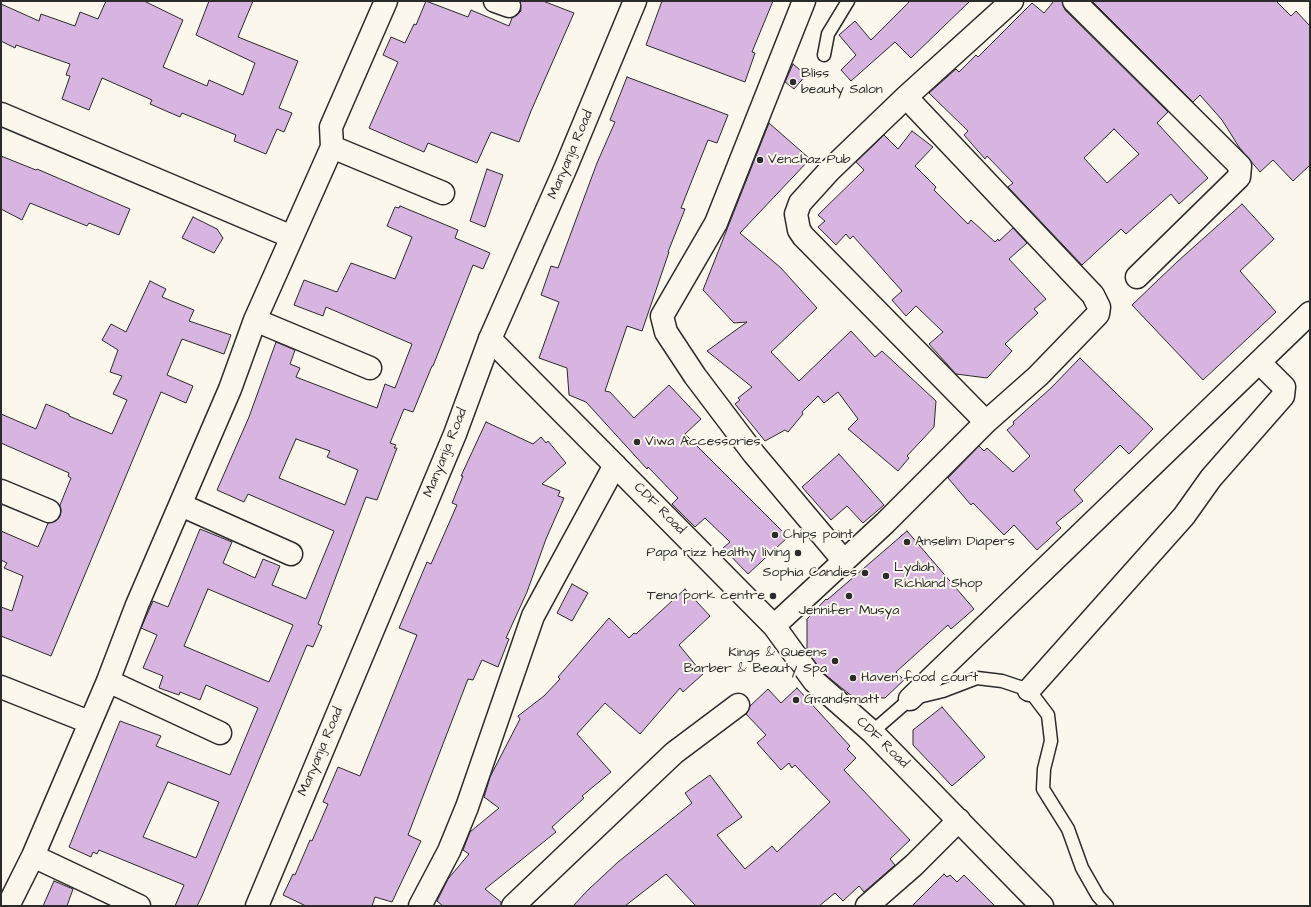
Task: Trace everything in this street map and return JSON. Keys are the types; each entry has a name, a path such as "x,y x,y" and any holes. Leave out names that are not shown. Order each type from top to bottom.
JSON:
{"street":[{"path":"8,906 33,856 89,722 108,681 137,605 230,389 255,320 332,147 331,127 386,1"},
{"name":"Manyanja Road","path":"257,906 455,434 490,339 563,174 635,1"},
{"path":"804,1 716,223 662,316 666,332 704,388 754,454 844,560"},
{"path":"986,422 803,236 796,220 800,203 829,171 906,97 1012,1"},
{"path":"1074,1 1240,166 1239,176 1137,277"},
{"path":"774,626 885,523 986,422 1038,376 1098,314 1099,308 1093,295 906,97"},
{"path":"1,114 292,237"},
{"path":"332,147 443,193"},
{"path":"910,699 1310,313"},
{"path":"255,320 370,368"},
{"name":"CDF Road","path":"490,339 774,626 814,681 872,732 1042,906"},
{"path":"1029,690 1184,516 1211,478 1262,418 1283,396 1284,387 1259,362"},
{"path":"420,906 448,851 466,807 533,616 615,465"},
{"path":"1,491 49,511"},
{"path":"181,505 291,554"},
{"path":"108,681 220,733"},
{"path":"1,687 89,722"},
{"path":"513,906 674,753 738,705"},
{"path":"867,906 914,865 959,820"},
{"path":"33,856 139,906"}],"lane":[{"path":"824,55 828,34 848,1"},
{"path":"872,732 910,699 943,691 977,678 1002,681 1029,690 1048,715 1051,741 1044,769 1043,789 1068,829 1082,868 1098,896 1107,906"}],"building":[{"path":"106,1 144,1 183,20 163,67 207,86 209,80 243,95 255,63 196,35 209,1 253,1 238,37 298,61 279,108 292,113 284,132 277,129 266,154 234,141 236,135 182,113 180,117 150,104 152,100 102,78 89,110 62,99 70,76 66,75 70,64 16,45 15,48 1,41 1,4 39,21 41,14 75,26 80,12 98,19"},
{"path":"426,1 468,17 471,10 509,26 512,18 521,11 520,1 543,1 574,13 519,142 491,132 477,163 428,143 424,152 369,128 398,62 383,55 391,37 405,43 414,24 416,25"},
{"path":"662,1 773,1 752,52 755,53 745,82 646,45"},
{"path":"910,1 970,1 911,58 895,42 851,81 841,70 856,55 839,35 855,21 871,40"},
{"path":"1054,1 1062,1 1065,10 1168,112 1157,123 1208,178 1179,204 1171,194 1126,234 1121,229 1082,265 1008,187 1013,183 987,156 985,159 964,135 968,131 929,93 956,69 959,72 976,55 978,57 1032,3 1044,13","holes":["1114,129 1139,154 1107,183 1084,158"]},
{"path":"1092,1 1276,1 1291,16 1296,11 1310,26 1310,165 1293,181 1273,160 1260,172 1239,147 1222,120 1200,95 1193,102"},
{"path":"793,64 806,75 794,89 785,82"},
{"path":"627,77 728,115 717,143 708,140 681,208 685,209 668,252 642,331 627,326 605,391 610,392 634,418 669,385 701,419 685,434 788,537 748,574 723,548 730,542 705,518 695,527 672,504 678,498 648,467 647,469 586,402 569,395 567,368 539,358 559,302 541,295 551,266 558,268 597,163 615,122 610,120"},
{"path":"769,123 810,159 740,233 781,268 817,308 771,352 799,381 851,331 875,357 882,351 936,401 934,427 907,456 909,458 898,471 848,429 858,419 838,392 824,403 818,396 802,412 803,414 788,432 785,430 765,441 735,404 740,400 738,398 752,387 707,351 747,322 734,323 703,290"},
{"path":"912,131 933,147 915,166 936,187 934,190 968,224 971,220 995,242 998,239 999,241 1013,228 1027,243 1009,259 1046,299 1034,309 1038,313 1005,344 1012,351 987,378 956,374 929,344 943,332 916,306 906,316 892,300 902,291 853,236 850,239 846,234 836,245 818,227 825,221 818,215 864,170 856,162 884,135 898,149"},
{"path":"1,156 36,170 37,169 130,209 119,235 89,223 87,226 30,203 22,220 1,209"},
{"path":"487,169 503,175 485,227 470,221"},
{"path":"1242,204 1274,239 1240,271 1276,312 1203,380 1132,305 1178,261"},
{"path":"400,206 458,230 455,238 490,253 483,269 473,265 413,412 404,409 390,443 396,445 394,448 397,448 377,500 366,497 318,624 322,626 313,647 307,645 202,896 197,906 175,906 184,885 99,850 97,854 93,852 91,857 69,847 120,721 161,736 156,746 230,775 258,708 206,685 200,700 180,692 179,695 159,688 163,676 143,668 157,635 141,628 153,601 168,607 200,529 232,542 223,563 255,578 263,559 280,566 272,585 306,599 334,531 248,494 244,502 217,490 249,417 276,342 295,350 290,364 300,368 296,377 377,408 385,384 395,388 412,344 326,307 323,316 294,305 304,280 337,292 351,263 395,279 412,237 387,226 395,207 399,208","holes":["296,439 330,451 327,457 358,470 345,505 279,478","208,589 293,625 269,682 184,646","168,782 219,802 196,858 143,837"]},
{"path":"193,217 217,229 223,238 214,253 182,238"},
{"path":"150,281 166,289 162,297 194,310 189,321 231,335 224,354 182,339 167,375 193,386 186,403 161,392 51,656 1,636 1,607 12,611 23,576 4,568 7,563 1,560 1,531 38,547 48,523 56,521 60,516 60,505 71,478 68,476 69,473 1,443 1,414 36,429 46,404 69,414 69,416 112,434 127,400 113,394 122,376 110,372 118,350 102,340 111,324 126,332"},
{"path":"1080,358 1153,429 1129,454 1120,445 1074,490 1083,501 1056,523 1061,528 1037,550 1014,525 1004,535 973,503 971,505 948,478 979,446 984,451 987,448 1013,472 1030,456 1007,430 1014,424 1013,422 1051,388"},
{"path":"486,422 533,444 541,437 546,443 548,441 566,463 542,484 560,491 558,496 564,498 546,539 527,592 506,638 509,639 498,667 482,660 473,680 468,679 408,835 421,841 392,902 375,897 372,906 306,906 283,895 293,874 295,875 310,840 312,841 328,804 323,802 338,767 360,776 417,635 399,628 427,562 431,564 457,505 452,503 463,476 461,476"},
{"path":"839,454 884,505 863,523 847,506 831,520 802,487"},
{"path":"907,531 974,609 951,629 948,625 896,672 904,680 885,698 853,697 823,673 807,651 807,619 826,599 827,600"},
{"path":"572,584 588,593 572,621 557,613"},
{"path":"685,589 710,616 679,645 703,674 683,692 680,688 640,734 605,703 577,734 611,772 582,796 584,798 552,827 556,832 485,889 501,902 501,906 443,906 437,901 448,879 469,854 463,850 470,832 499,808 484,797 490,777 520,719 518,716 544,696 560,679 558,677 609,618 629,638 634,633 636,634"},
{"path":"797,688 850,746 847,749 856,758 844,770 910,840 890,859 895,865 864,892 859,886 843,901 835,893 819,906 696,906 666,874 625,906 573,906 618,862 692,803 685,793 710,775 742,817 717,835 745,869 772,846 777,852 830,802 795,765 792,768 789,763 781,770 757,743 766,735 746,714 750,706 768,689 781,703"},
{"path":"942,707 985,757 952,786 913,745 913,730"},
{"path":"944,874 947,877 950,875 957,882 964,875 995,906 912,906"},
{"path":"54,881 73,889 67,906 43,906"}],"place":[{"name":"Bliss beauty Salon","path":"793,82"},
{"name":"Venchaz Pub","path":"760,160"},
{"name":"Viwa Accessories","path":"637,442"},
{"name":"Chips point","path":"775,535"},
{"name":"Anselim Diapers","path":"907,542"},
{"name":"Papa rizz healthy living","path":"798,553"},
{"name":"Sophia Candies","path":"865,573"},
{"name":"Lydiah Richland Shop","path":"886,576"},
{"name":"Tena pork centre","path":"773,596"},
{"name":"Jennifer Musya","path":"849,596"},
{"name":"Kings & Queens Barber & Beauty Spa","path":"835,661"},
{"name":"Haven food court","path":"853,678"},
{"name":"Grandsmatt","path":"796,700"}]}
